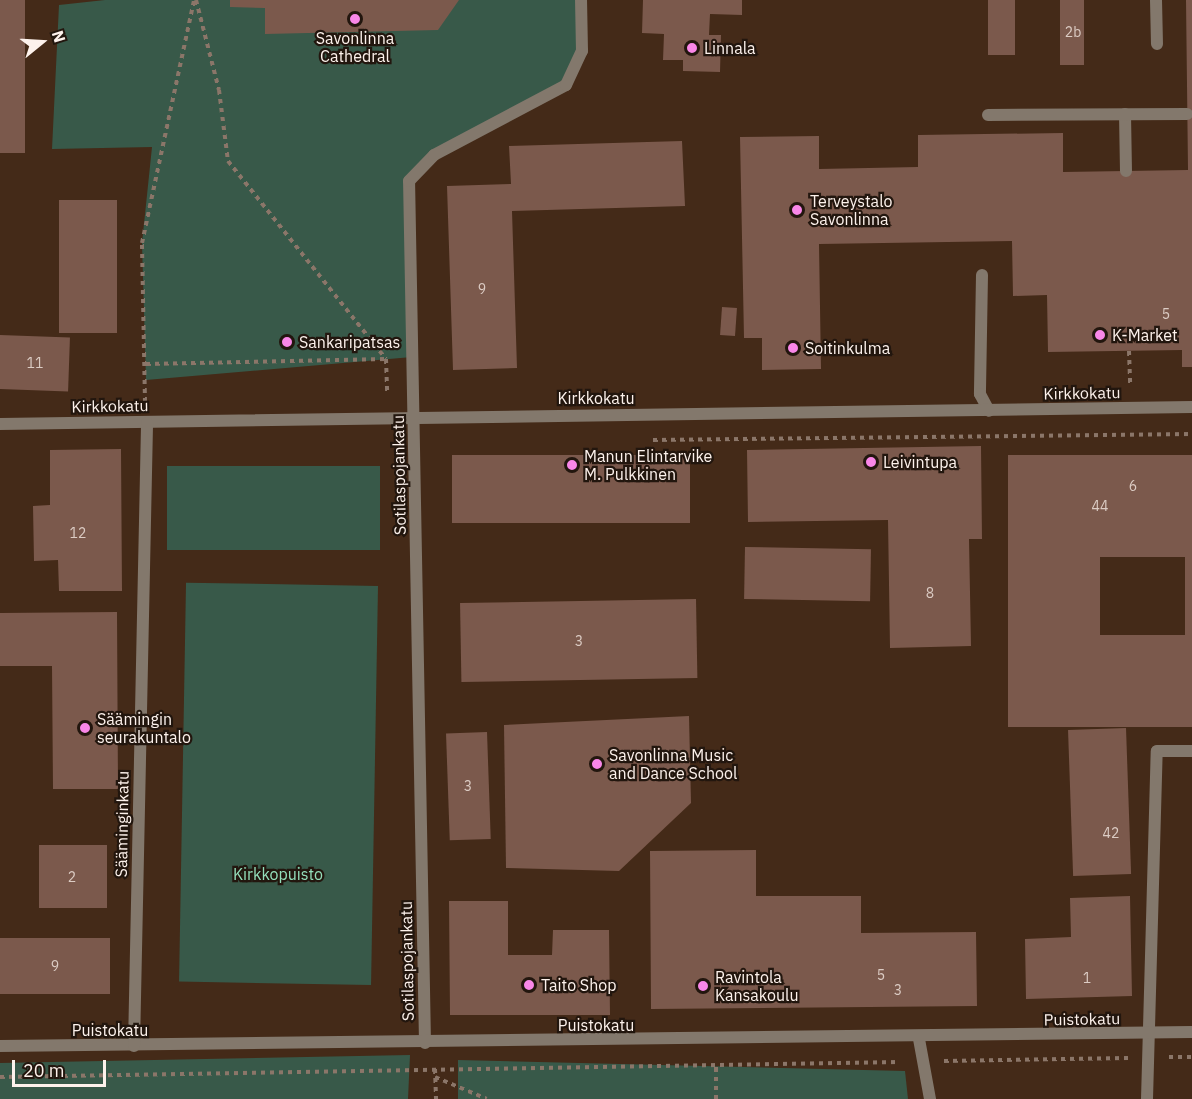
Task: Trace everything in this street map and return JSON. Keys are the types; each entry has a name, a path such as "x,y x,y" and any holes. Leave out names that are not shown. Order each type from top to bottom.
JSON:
{"street":[{"name":"Sotilaspojankatu","path":"425,1043 409,181 434,155 566,85 582,51 581,0"},
{"path":"1156,0 1157,44"},
{"path":"1125,114 1126,171"},
{"path":"988,115 1187,114"},
{"path":"982,275 980,394 989,411"},
{"name":"Kirkkokatu","path":"0,424 147,423 414,416 1192,407"},
{"name":"Sääminginkatu","path":"134,1046 147,423"},
{"path":"1147,1099 1151,1058 1157,751 1192,751"},
{"name":"Puistokatu","path":"0,1046 919,1039 1192,1032"},
{"path":"919,1039 920,1061 930,1099"}],"path":[{"path":"195,0 219,90 228,161 386,359 387,395"},
{"path":"147,423 141,243 195,0"},
{"path":"1129,351 1130,392"},
{"path":"146,364 386,359"},
{"path":"0,1077 1192,1057"},
{"path":"435,1069 436,1099"},
{"path":"435,1077 487,1099"}],"green space":[{"path":"105,0 581,0 582,51 566,85 434,155 409,181 412,357 146,380 142,243 152,147 52,149 59,5"},
{"path":"167,466 380,466 380,550 167,550"},
{"name":"Kirkkopuisto","path":"186,583 378,586 371,985 179,982"},
{"path":"410,1055 408,1099 0,1099 0,1063"},
{"path":"458,1060 905,1071 908,1099 458,1099"}],"building":[{"path":"0,0 25,0 25,153 0,153"},
{"name":"Savonlinna Cathedral","path":"230,0 459,0 438,30 265,34 265,8 230,7"},
{"name":"Linnala","path":"643,0 742,0 742,15 710,14 709,35 721,35 720,72 683,71 683,60 663,60 664,34 642,33"},
{"path":"988,0 1015,0 1015,55 988,55"},
{"path":"1060,0 1084,0 1084,65 1060,65"},
{"path":"1186,0 1192,0 1192,367 1182,367 1182,350 1048,352 1047,295 1013,296 1012,241 819,244 821,369 762,370 762,338 744,338 740,137 819,136 819,169 918,167 918,135 1063,133 1063,172 1188,170"},
{"path":"682,141 685,206 512,211 517,368 453,370 447,186 511,184 509,146"},
{"path":"59,200 117,200 117,333 59,333"},
{"path":"722,307 737,308 735,336 720,335"},
{"path":"0,335 70,337 68,391 0,389"},
{"path":"981,446 982,539 969,539 971,646 890,648 888,520 748,522 747,450"},
{"path":"121,449 122,591 59,591 58,560 34,561 33,506 50,505 50,450"},
{"path":"452,455 690,455 690,523 452,523"},
{"path":"1008,455 1192,455 1192,727 1008,727","holes":["1100,557 1185,557 1185,635 1100,635"]},
{"path":"745,547 871,549 870,601 744,599"},
{"path":"696,599 697,678 461,682 460,603"},
{"name":"Säämingin seurakuntalo","path":"117,612 118,789 53,789 52,666 0,666 0,613"},
{"name":"Savonlinna Music and Dance School","path":"689,716 691,803 619,871 506,868 504,725"},
{"path":"1126,728 1131,874 1073,876 1068,730"},
{"path":"487,732 491,839 450,840 446,733"},
{"path":"39,845 107,845 107,908 39,908"},
{"path":"756,850 756,896 861,896 861,933 976,932 977,1006 651,1009 650,851"},
{"path":"1130,896 1132,996 1026,999 1025,939 1071,937 1070,898"},
{"name":"Taito Shop","path":"449,901 508,901 508,955 552,955 553,930 609,930 610,1015 450,1015"},
{"path":"0,938 110,938 110,994 0,994"}],"place":[{"name":"Savonlinna Cathedral","path":"355,19"},
{"name":"Linnala","path":"692,48"},
{"name":"Terveystalo Savonlinna","path":"797,210"},
{"name":"K-Market","path":"1100,335"},
{"name":"Sankaripatsas","path":"287,342"},
{"name":"Soitinkulma","path":"793,348"},
{"name":"Leivintupa","path":"871,462"},
{"name":"Manun Elintarvike M. Pulkkinen","path":"572,465"},
{"name":"Säämingin seurakuntalo","path":"85,728"},
{"name":"Savonlinna Music and Dance School","path":"597,764"},
{"name":"Taito Shop","path":"529,985"},
{"name":"Ravintola Kansakoulu","path":"703,986"}]}
